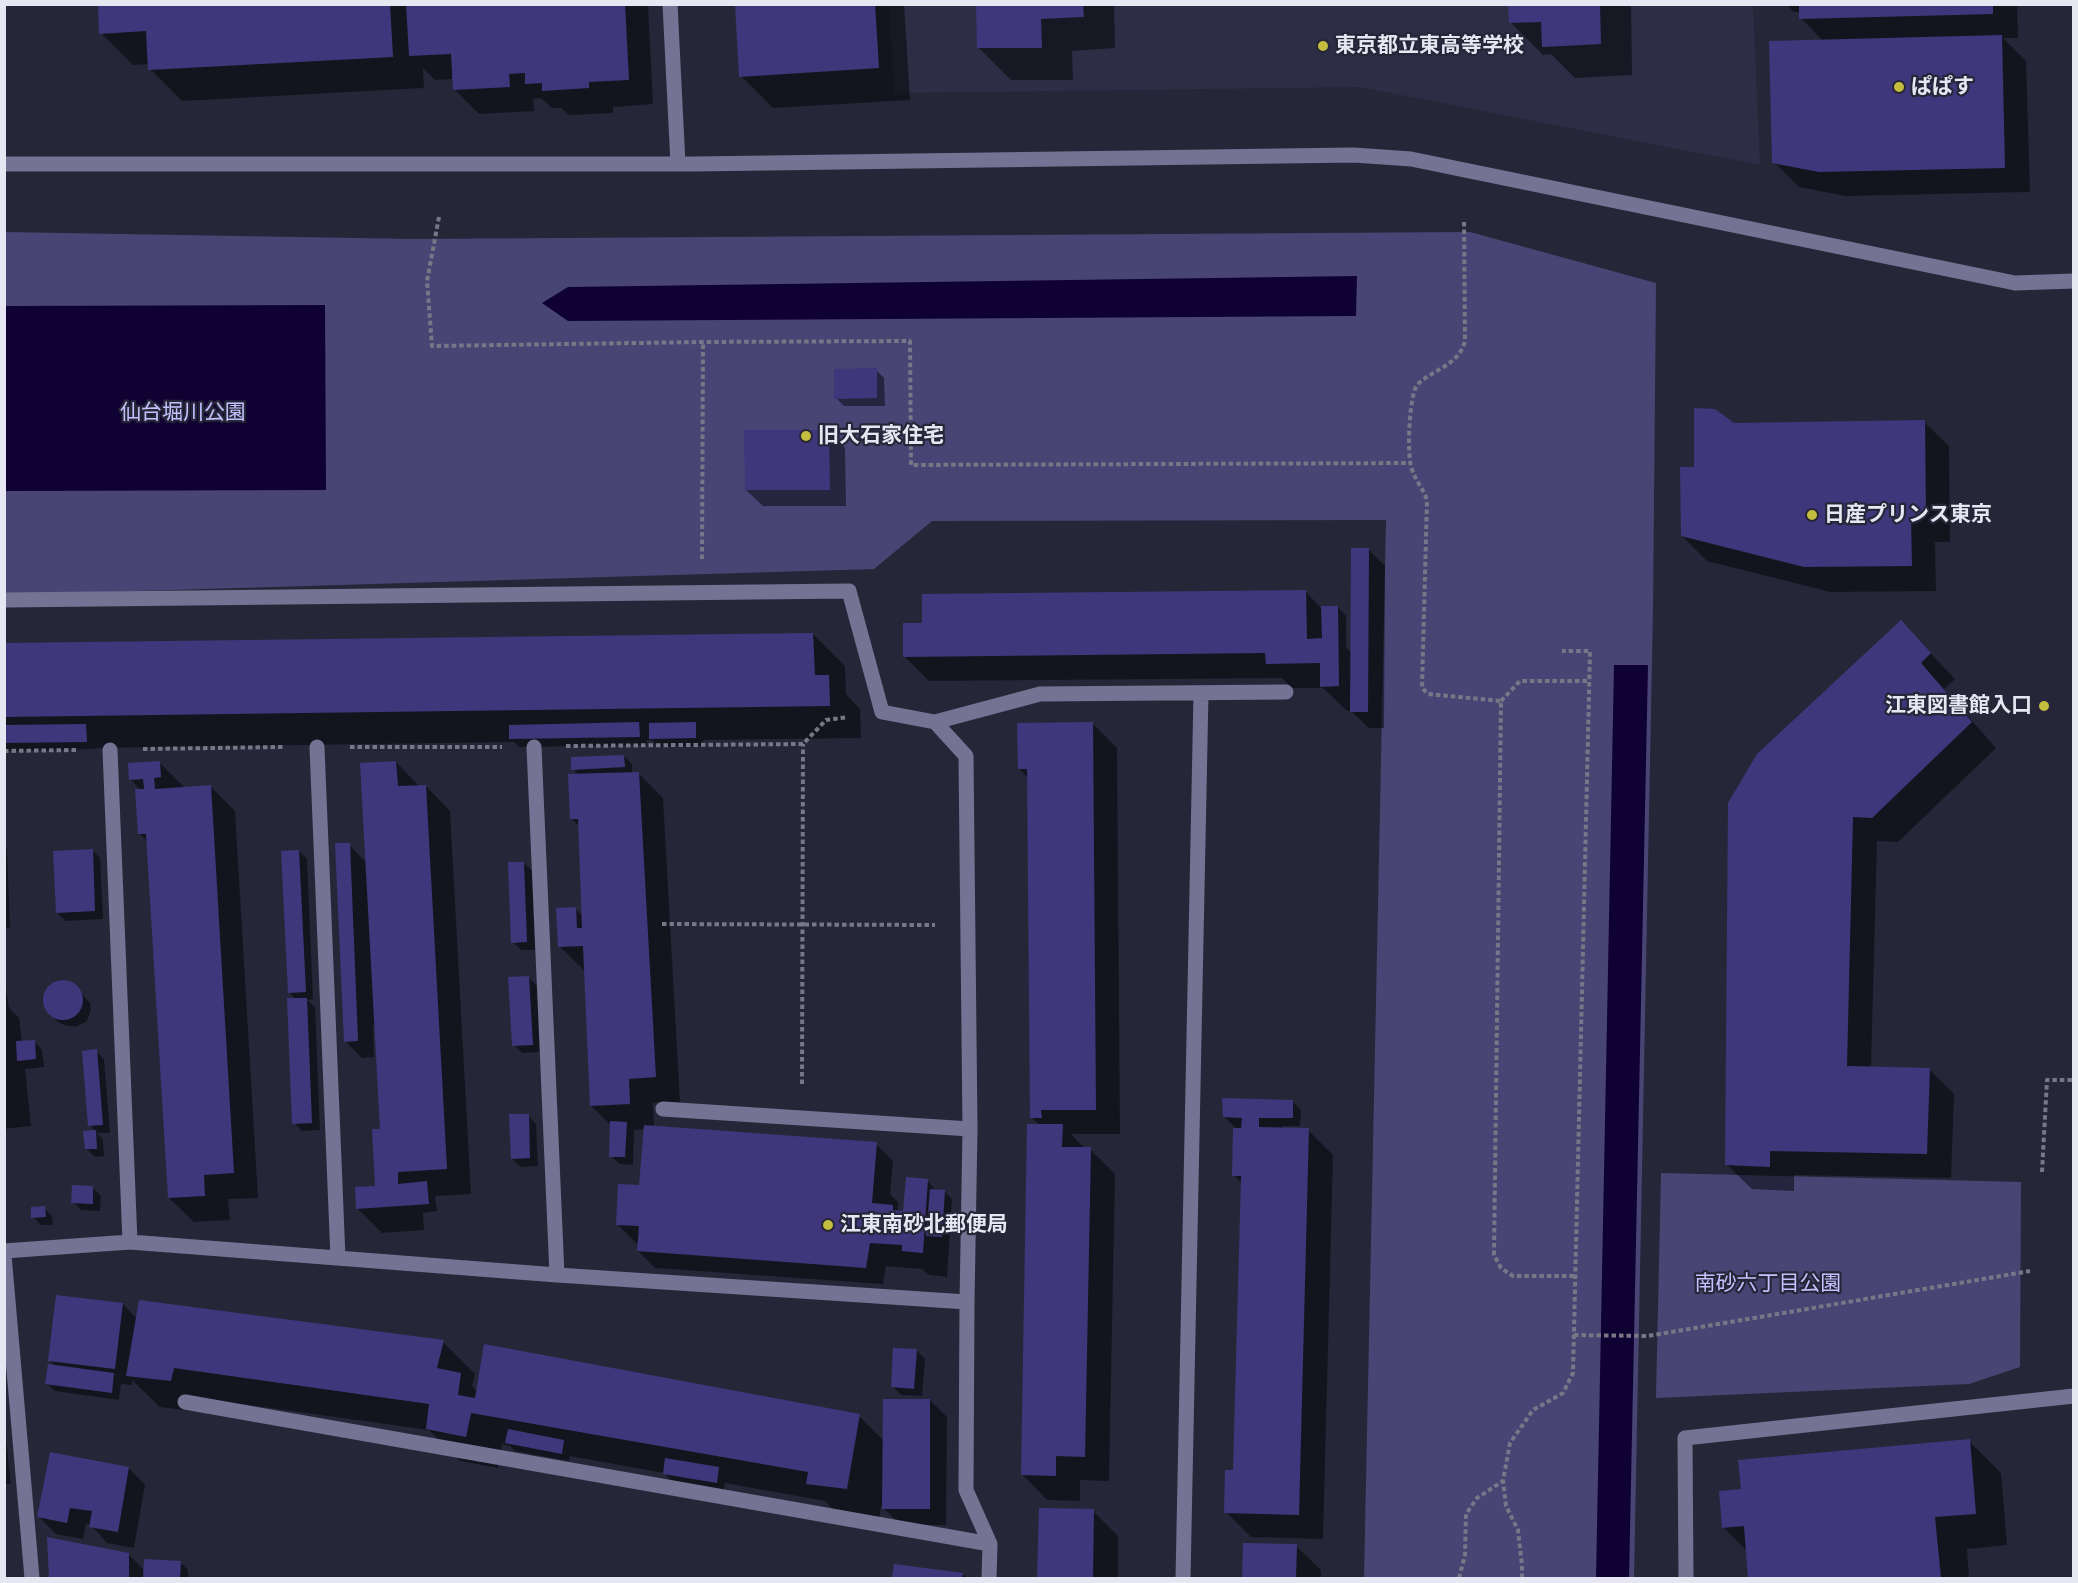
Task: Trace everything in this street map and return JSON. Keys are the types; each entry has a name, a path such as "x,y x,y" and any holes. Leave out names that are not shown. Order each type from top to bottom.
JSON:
{"street":[{"path":"670,4 678,164"},
{"path":"4,164 678,164 1353,155 1411,159 2015,283 2073,281"},
{"path":"4,600 849,591 882,712 935,722 1040,694 1286,692"},
{"path":"1184,1578 1201,693"},
{"path":"935,722 966,756 970,1129 966,1491 990,1544 989,1578"},
{"path":"317,747 338,1258"},
{"path":"534,747 557,1275"},
{"path":"110,750 130,1242"},
{"path":"663,1109 970,1129"},
{"path":"32,1578 10,1376 4,1253 130,1242 557,1275 967,1302"},
{"path":"1686,1578 1685,1438 2073,1396"},
{"path":"185,1402 990,1544"}],"path":[{"path":"439,217 427,281 432,346 910,341 911,465 1410,462"},
{"path":"1464,222 1465,341 1462,352 1454,361 1415,386 1411,399 1410,462 1414,476 1428,500 1422,688 1428,694 1501,701"},
{"path":"702,592 703,342"},
{"path":"1522,1578 1518,1530 1506,1506 1503,1481 1510,1443 1533,1410 1563,1393 1573,1373 1590,651 1562,651"},
{"path":"1574,1276 1513,1276 1501,1268 1494,1255 1501,701 1520,681 1590,681"},
{"path":"802,1118 803,744 826,720 882,712"},
{"path":"4,751 803,744"},
{"path":"662,924 969,926"},
{"path":"2043,1172 2047,1080 2073,1080"},
{"path":"1574,1335 1648,1336 2030,1271"},
{"path":"1459,1578 1465,1556 1466,1514 1477,1498 1503,1481"}],"shaded area":[{"name":"東京都立東高等学校","path":"889,5 1753,5 1760,165 1360,87 894,93"},
{"path":"1357,276 1356,316 568,321 542,303 568,287"},
{"path":"325,305 326,490 5,491 5,306"},
{"path":"1614,665 1648,665 1629,1578 1596,1578"}],"green space":[{"name":"仙台堀川公園","path":"4,232 413,239 1470,232 1656,283 1653,608 1634,1578 1364,1578 1386,520 932,521 874,569 5,595"},
{"name":"南砂六丁目公園","path":"1661,1173 2021,1182 2020,1367 1969,1384 1656,1398"}],"building":[{"path":"98,4 390,4 393,57 148,70 146,31 99,34"},
{"path":"406,4 625,4 629,80 589,82 589,88 542,91 542,83 525,84 525,73 509,74 510,87 453,90 451,54 409,56"},
{"path":"735,4 875,4 879,68 739,77"},
{"path":"976,4 1083,4 1084,17 1041,19 1042,48 977,48"},
{"path":"1508,4 1600,4 1601,44 1542,47 1541,22 1509,23"},
{"path":"1799,4 1993,4 1993,14 1799,19"},
{"path":"2002,35 2005,168 1819,172 1772,163 1769,41"},
{"path":"877,368 877,398 834,399 834,369"},
{"path":"1694,408 1715,409 1734,423 1925,420 1926,518 1911,518 1912,566 1804,567 1681,536 1680,467 1694,467"},
{"path":"744,430 829,430 830,490 745,490"},
{"path":"1351,548 1369,548 1368,712 1350,712"},
{"path":"1306,590 1307,639 1322,638 1321,606 1338,606 1339,686 1320,687 1320,663 1266,664 1265,653 903,657 903,623 922,623 922,594"},
{"path":"1901,620 1931,653 1921,663 1972,722 1872,818 1853,817 1847,1066 1930,1068 1927,1154 1770,1151 1770,1167 1725,1165 1728,803 1757,754"},
{"path":"813,633 815,675 829,675 830,706 4,717 4,643"},
{"path":"639,722 640,737 509,739 509,725"},
{"path":"696,722 696,738 649,739 649,723"},
{"path":"1093,722 1096,1110 1041,1110 1042,1118 1030,1118 1027,769 1018,769 1017,723"},
{"path":"86,724 87,742 4,743 4,725"},
{"path":"624,755 625,767 571,770 571,757"},
{"path":"160,761 161,777 154,778 155,789 211,785 234,1173 204,1175 205,1196 168,1198 146,834 138,834 135,789 144,789 143,779 129,780 128,763"},
{"path":"396,761 398,786 426,785 447,1169 398,1172 398,1184 427,1181 429,1204 356,1209 355,1187 375,1186 372,1129 380,1129 360,763"},
{"path":"639,772 656,1077 629,1079 630,1104 590,1106 583,946 558,947 556,908 576,907 577,928 582,928 578,819 570,819 568,774"},
{"path":"335,843 350,843 358,1041 344,1042"},
{"path":"93,849 95,911 56,913 53,851"},
{"path":"299,850 306,992 288,993 281,851"},
{"path":"508,862 524,862 527,942 511,943"},
{"path":"529,976 533,1045 512,1046 508,977"},
{"path":"63,980 71,981 77,986 82,992 82,1008 77,1014 71,1019 63,1020 55,1019 49,1014 44,1008 43,1000 44,992 49,986 55,981"},
{"path":"287,998 307,998 312,1123 292,1124"},
{"path":"35,1040 36,1059 17,1061 16,1041"},
{"path":"97,1049 103,1125 88,1126 82,1051"},
{"path":"1222,1098 1293,1100 1293,1118 1259,1118 1259,1127 1309,1128 1299,1515 1224,1513 1225,1470 1233,1470 1241,1176 1232,1176 1233,1128 1241,1128 1242,1118 1223,1117"},
{"path":"509,1114 529,1114 530,1158 511,1159"},
{"path":"610,1121 627,1122 625,1157 609,1157"},
{"path":"1027,1124 1063,1124 1062,1147 1091,1147 1085,1457 1056,1456 1056,1476 1021,1475"},
{"path":"644,1125 877,1142 872,1203 893,1205 893,1210 903,1211 906,1177 928,1179 923,1253 902,1251 902,1245 870,1243 866,1268 637,1251 639,1226 616,1225 618,1184 639,1185"},
{"path":"96,1130 97,1149 85,1149 83,1131"},
{"path":"72,1185 93,1186 93,1204 71,1203"},
{"path":"930,1189 945,1190 942,1237 926,1236"},
{"path":"45,1206 46,1217 31,1218 31,1207"},
{"path":"56,1295 123,1303 115,1369 48,1361"},
{"path":"139,1300 444,1340 437,1368 461,1373 458,1395 475,1398 484,1344 860,1414 847,1489 806,1484 808,1472 471,1413 466,1437 426,1429 429,1404 174,1368 171,1381 126,1376"},
{"path":"893,1348 917,1349 914,1389 891,1387"},
{"path":"48,1364 114,1373 112,1393 45,1384"},
{"path":"883,1399 930,1399 930,1509 882,1509"},
{"path":"508,1429 564,1440 562,1454 505,1443"},
{"path":"1970,1439 1976,1514 1935,1517 1941,1578 1748,1578 1744,1526 1722,1528 1719,1491 1741,1489 1738,1460"},
{"path":"50,1452 129,1467 118,1532 89,1527 92,1511 70,1508 67,1523 37,1517"},
{"path":"665,1458 719,1467 717,1483 663,1474"},
{"path":"1039,1508 1094,1509 1093,1578 1037,1578"},
{"path":"47,1537 129,1553 129,1578 49,1578"},
{"path":"1243,1543 1297,1544 1296,1578 1242,1578"},
{"path":"144,1559 181,1561 180,1578 143,1578"},
{"path":"894,1564 963,1573 962,1578 892,1578"}],"place":[{"name":"東京都立東高等学校","path":"1323,46"},
{"name":"ぱぱす","path":"1899,87"},
{"name":"旧大石家住宅","path":"806,436"},
{"name":"日産プリンス東京","path":"1812,515"},
{"name":"江東図書館入口","path":"2044,706"},
{"name":"江東南砂北郵便局","path":"828,1225"}]}
